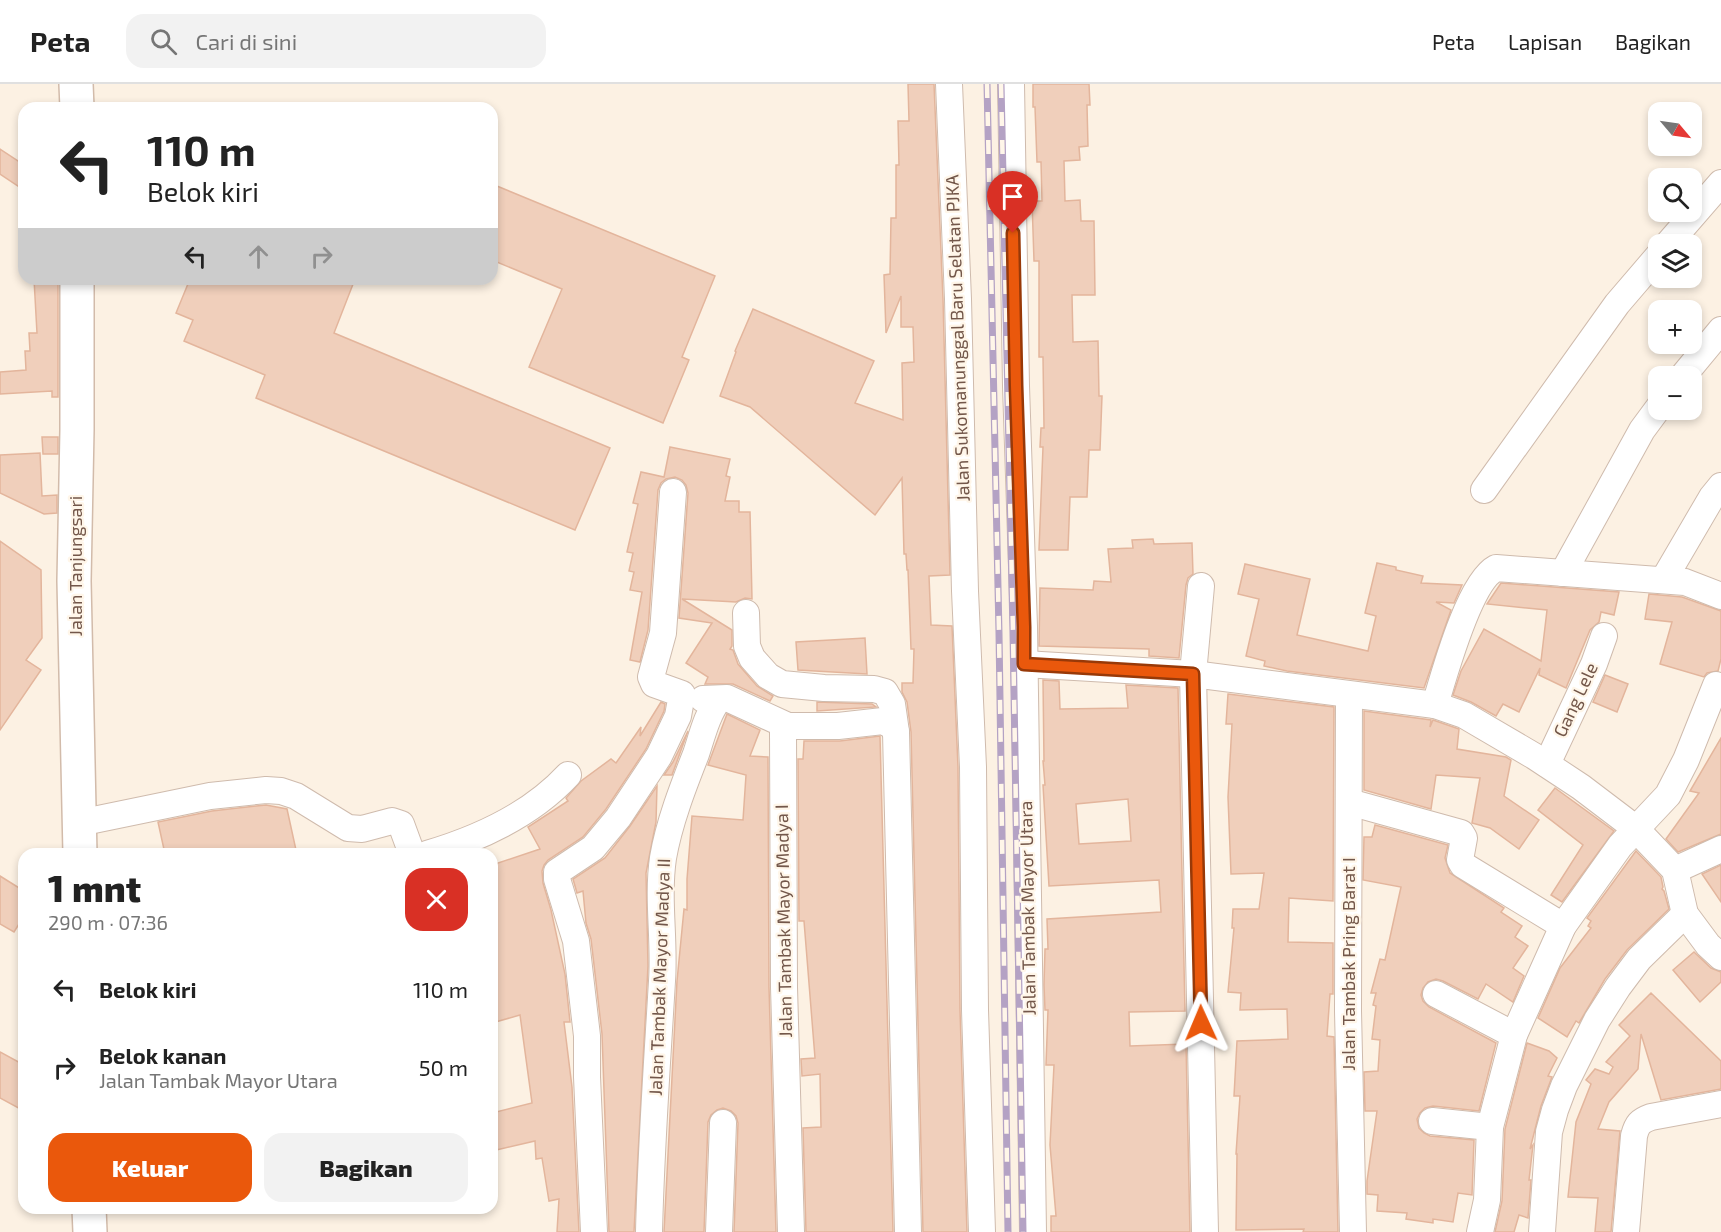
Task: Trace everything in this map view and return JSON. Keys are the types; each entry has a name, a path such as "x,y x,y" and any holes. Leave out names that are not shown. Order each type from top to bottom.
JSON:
{"main road":[{"path":"76,84 77,102"},
{"name":"Jalan Tanjungsari","path":"77,285 78,430 74,581 79,838"},
{"path":"89,1214 90,1232"}],"street":[{"name":"Jalan Sukomanunggal Baru Selatan PJKA","path":"949,84 958,299 965,595 974,767 975,1010 982,1232"},
{"name":"Jalan Tambak Mayor Utara","path":"1011,84 1016,386 1024,627 1033,1232"},
{"path":"1677,234 1721,183"},
{"path":"1484,490 1617,304 1648,268"},
{"path":"1691,366 1721,330"},
{"path":"1563,573 1649,420"},
{"path":"1664,579 1712,497 1721,486"},
{"path":"673,492 663,633 651,677 654,684 680,705"},
{"path":"1435,705 1458,632 1469,606 1487,574 1496,568 1664,579 1685,582 1721,596"},
{"path":"1201,586 1193,674 1205,1232"},
{"path":"746,613 747,646 752,658 768,676 782,684 874,689 885,692 892,704 896,732 908,1232"},
{"name":"Gang Lele","path":"1547,764 1590,673 1604,636"},
{"path":"1024,664 1193,674 1435,705 1464,715 1547,764 1635,828 1675,870 1685,914 1708,945 1721,957"},
{"path":"1480,1232 1487,1200 1490,1127 1514,1035 1563,926 1620,846 1668,795 1686,760 1716,686"},
{"name":"Jalan Tambak Pring Barat I","path":"1348,695 1348,1011 1353,1232"},
{"path":"680,705 703,699 727,698 788,726 838,726 883,721 892,726 896,732"},
{"name":"Jalan Tambak Mayor Madya II","path":"649,1232 651,1151 663,976 661,884 663,859 668,834 687,778 719,699"},
{"path":"594,1232 587,1036 576,941 557,879 557,872 593,848 618,818 659,756 680,705"},
{"name":"Jalan Tambak Mayor Madya I","path":"788,726 783,731 782,754 784,987 791,1232"},
{"path":"447,848 487,832 526,810 555,789 568,775"},
{"path":"79,838 114,814 255,790 281,791 296,796 348,828 362,829 392,820 401,824 410,848"},
{"path":"1349,802 1461,833 1464,838 1460,860 1463,865 1563,926"},
{"path":"1675,870 1721,849"},
{"path":"1542,1232 1549,1132 1564,1086 1597,1020 1618,987 1639,959 1685,914"},
{"path":"1436,994 1514,1035"},
{"path":"1626,1232 1634,1136 1641,1120 1721,1104"},
{"path":"1432,1121 1490,1127"},
{"path":"719,1232 723,1123"}],"building":[{"path":"908,84 934,84 943,299 950,575 929,576 931,625 952,626 958,767 960,1010 967,1232 923,1232 911,732 907,702 902,692 902,683 913,683 914,649 911,649 908,570 906,554 904,554 902,478 875,515 750,407 720,396 735,351 753,309 874,361 855,403 903,420 902,363 914,362 913,327 901,327 901,296 886,333 884,275 890,274 891,218 896,218 896,165 899,165 898,121 909,121"},
{"path":"1033,84 1089,84 1088,146 1079,147 1080,160 1064,161 1065,201 1080,200 1081,221 1094,221 1095,295 1072,295 1073,342 1098,341 1099,396 1102,396 1100,450 1089,450 1087,497 1070,497 1068,550 1039,550 1043,447 1040,447 1041,428 1044,428 1043,357 1039,357 1039,261 1034,261 1032,201 1042,201 1041,162 1037,162"},
{"path":"0,149 18,161 18,186 0,174"},
{"path":"498,186 715,276 682,357 689,360 663,423 529,367 562,289 498,262"},
{"path":"34,285 58,285 58,397 52,397 52,391 0,394 0,372 26,370 25,351 30,351 29,333 37,333"},
{"path":"188,285 353,285 334,333 610,448 575,530 256,398 265,375 184,341 193,320 176,313"},
{"path":"42,437 58,437 58,454 43,454"},
{"path":"670,447 730,459 726,476 730,477 725,501 739,501 739,512 750,512 752,599 745,598 736,602 682,599 732,630 730,649 733,650 738,664 757,686 773,696 770,701 733,684 705,684 708,677 686,663 712,623 679,618 688,493 682,480 675,477 666,479 658,490 648,630 640,662 630,660 642,592 630,590 634,572 629,571 633,553 627,552 638,504 633,503 641,472 664,477"},
{"path":"40,453 42,496 57,495 57,513 44,514 0,493 0,455"},
{"path":"1153,539 1154,544 1192,543 1193,574 1188,578 1186,585 1179,658 1149,656 1149,649 1039,646 1040,588 1093,590 1094,581 1111,582 1108,549 1133,548 1132,540"},
{"path":"0,541 41,570 42,638 26,660 41,670 0,730"},
{"path":"1377,563 1423,576 1421,583 1462,585 1454,603 1436,602 1451,610 1424,688 1287,671 1264,666 1265,661 1246,656 1259,599 1238,594 1245,564 1310,579 1297,635 1368,651 1376,616 1365,613"},
{"path":"1501,583 1619,592 1614,615 1601,612 1599,622 1590,630 1566,688 1539,675 1540,668 1519,712 1503,704 1496,716 1453,695 1461,671 1484,629 1541,661 1547,610 1487,604"},
{"path":"1649,594 1682,597 1721,611 1721,659 1718,671 1707,673 1704,677 1660,664 1672,622 1645,619"},
{"path":"865,638 867,674 798,670 796,642"},
{"path":"1605,675 1628,684 1617,712 1593,702"},
{"path":"1043,680 1059,681 1060,709 1128,708 1126,685 1178,688 1185,1011 1129,1012 1130,1046 1186,1044 1190,1232 1051,1232 1051,1216 1056,1216 1050,1145 1054,1065 1046,1065 1048,1010 1045,1010 1044,985 1045,949 1048,949 1047,919 1161,912 1159,880 1049,886 1043,785 1045,785","holes":["1128,799 1131,841 1079,844 1076,804"]},
{"path":"1228,694 1334,707 1333,901 1289,898 1288,942 1333,943 1333,994 1330,994 1327,1036 1334,1037 1338,1232 1303,1232 1304,1229 1236,1230 1236,1154 1240,1096 1234,1096 1237,1041 1288,1039 1287,1009 1240,1010 1241,993 1228,992 1234,928 1232,928 1233,909 1259,909 1264,873 1231,874 1228,797 1232,724 1226,724"},
{"path":"661,702 665,704 664,711 646,749 606,809 583,837 548,860 542,871 565,974 570,1022 564,1022 572,1087 579,1232 557,1232 559,1199 549,1201 542,1158 536,1159 535,1141 498,1150 498,1112 532,1103 520,1015 498,1021 498,863 540,849 528,827 568,801 566,798 581,781 611,759 616,763 641,727 640,736"},
{"path":"817,702 872,704 876,707 817,711"},
{"path":"1364,711 1431,720 1430,727 1433,720 1459,729 1457,749 1506,757 1511,760 1504,796 1539,820 1519,849 1490,828 1472,823 1480,778 1436,775 1431,809 1364,790"},
{"path":"727,714 760,730 750,756 768,757 769,987 776,1232 734,1232 738,1123 731,1111 723,1108 711,1115 708,1122 704,1232 664,1232 677,981 684,909 687,910 692,816 743,820 746,775 708,765"},
{"path":"688,731 672,775 664,775 673,762"},
{"path":"880,736 893,1232 806,1232 803,1128 821,1127 820,1074 802,1076 801,1059 815,1058 804,921 799,921 798,759 803,759 804,741 840,741"},
{"path":"1721,738 1721,834 1678,852 1666,839 1699,793 1690,791"},
{"path":"657,786 656,822 646,873 648,966 634,1232 609,1232 602,1034 583,891 577,893 573,879 605,858"},
{"path":"1555,788 1614,831 1562,902 1551,895 1583,845 1538,810"},
{"path":"266,805 287,809 296,848 164,848 158,822 212,811"},
{"path":"1375,825 1448,845 1445,858 1450,873 1504,908 1501,912 1522,926 1515,937 1528,946 1513,968 1524,976 1513,1002 1486,984 1478,999 1436,979 1428,982 1421,995 1429,1007 1496,1043 1479,1111 1433,1106 1425,1108 1417,1119 1419,1128 1430,1136 1474,1140 1472,1195 1458,1193 1453,1222 1433,1219 1433,1223 1406,1219 1407,1213 1377,1211 1378,1195 1367,1194 1377,1111 1365,1111 1364,1072 1378,1071 1380,1040 1372,1039 1376,1006 1373,1005 1376,993 1371,993 1380,959 1385,960 1401,887 1363,880 1364,837 1372,837"},
{"path":"1636,851 1661,877 1662,889 1669,909 1627,950 1605,979 1579,1023 1576,1021 1567,1037 1538,1018 1560,968 1591,928 1588,926 1591,921 1587,918"},
{"path":"1721,865 1721,902 1702,874"},
{"path":"0,876 18,887 18,926 14,932 0,924"},
{"path":"1694,952 1711,968 1721,972 1721,982 1700,1002 1673,970"},
{"path":"1651,993 1721,1061 1721,1089 1661,1100 1641,1034 1638,1069 1609,1102 1598,1129 1620,1131 1611,1232 1595,1232 1598,1198 1568,1197 1576,1122 1591,1084 1586,1080 1595,1069 1609,1074 1613,1067 1606,1062 1630,1036 1619,1025"},
{"path":"1527,1043 1549,1051 1557,1058 1548,1076 1552,1077 1541,1106 1530,1149 1533,1145 1528,1218 1519,1215 1514,1232 1495,1232 1502,1201 1505,1129"},
{"path":"0,1052 18,1062 18,1108 0,1098"}],"railway":[{"path":"987,84 999,633 1008,1232"},
{"path":"1001,84 1023,1232"}],"route":[{"path":"1013,233 1024,664 1193,674 1201,1023"}]}
